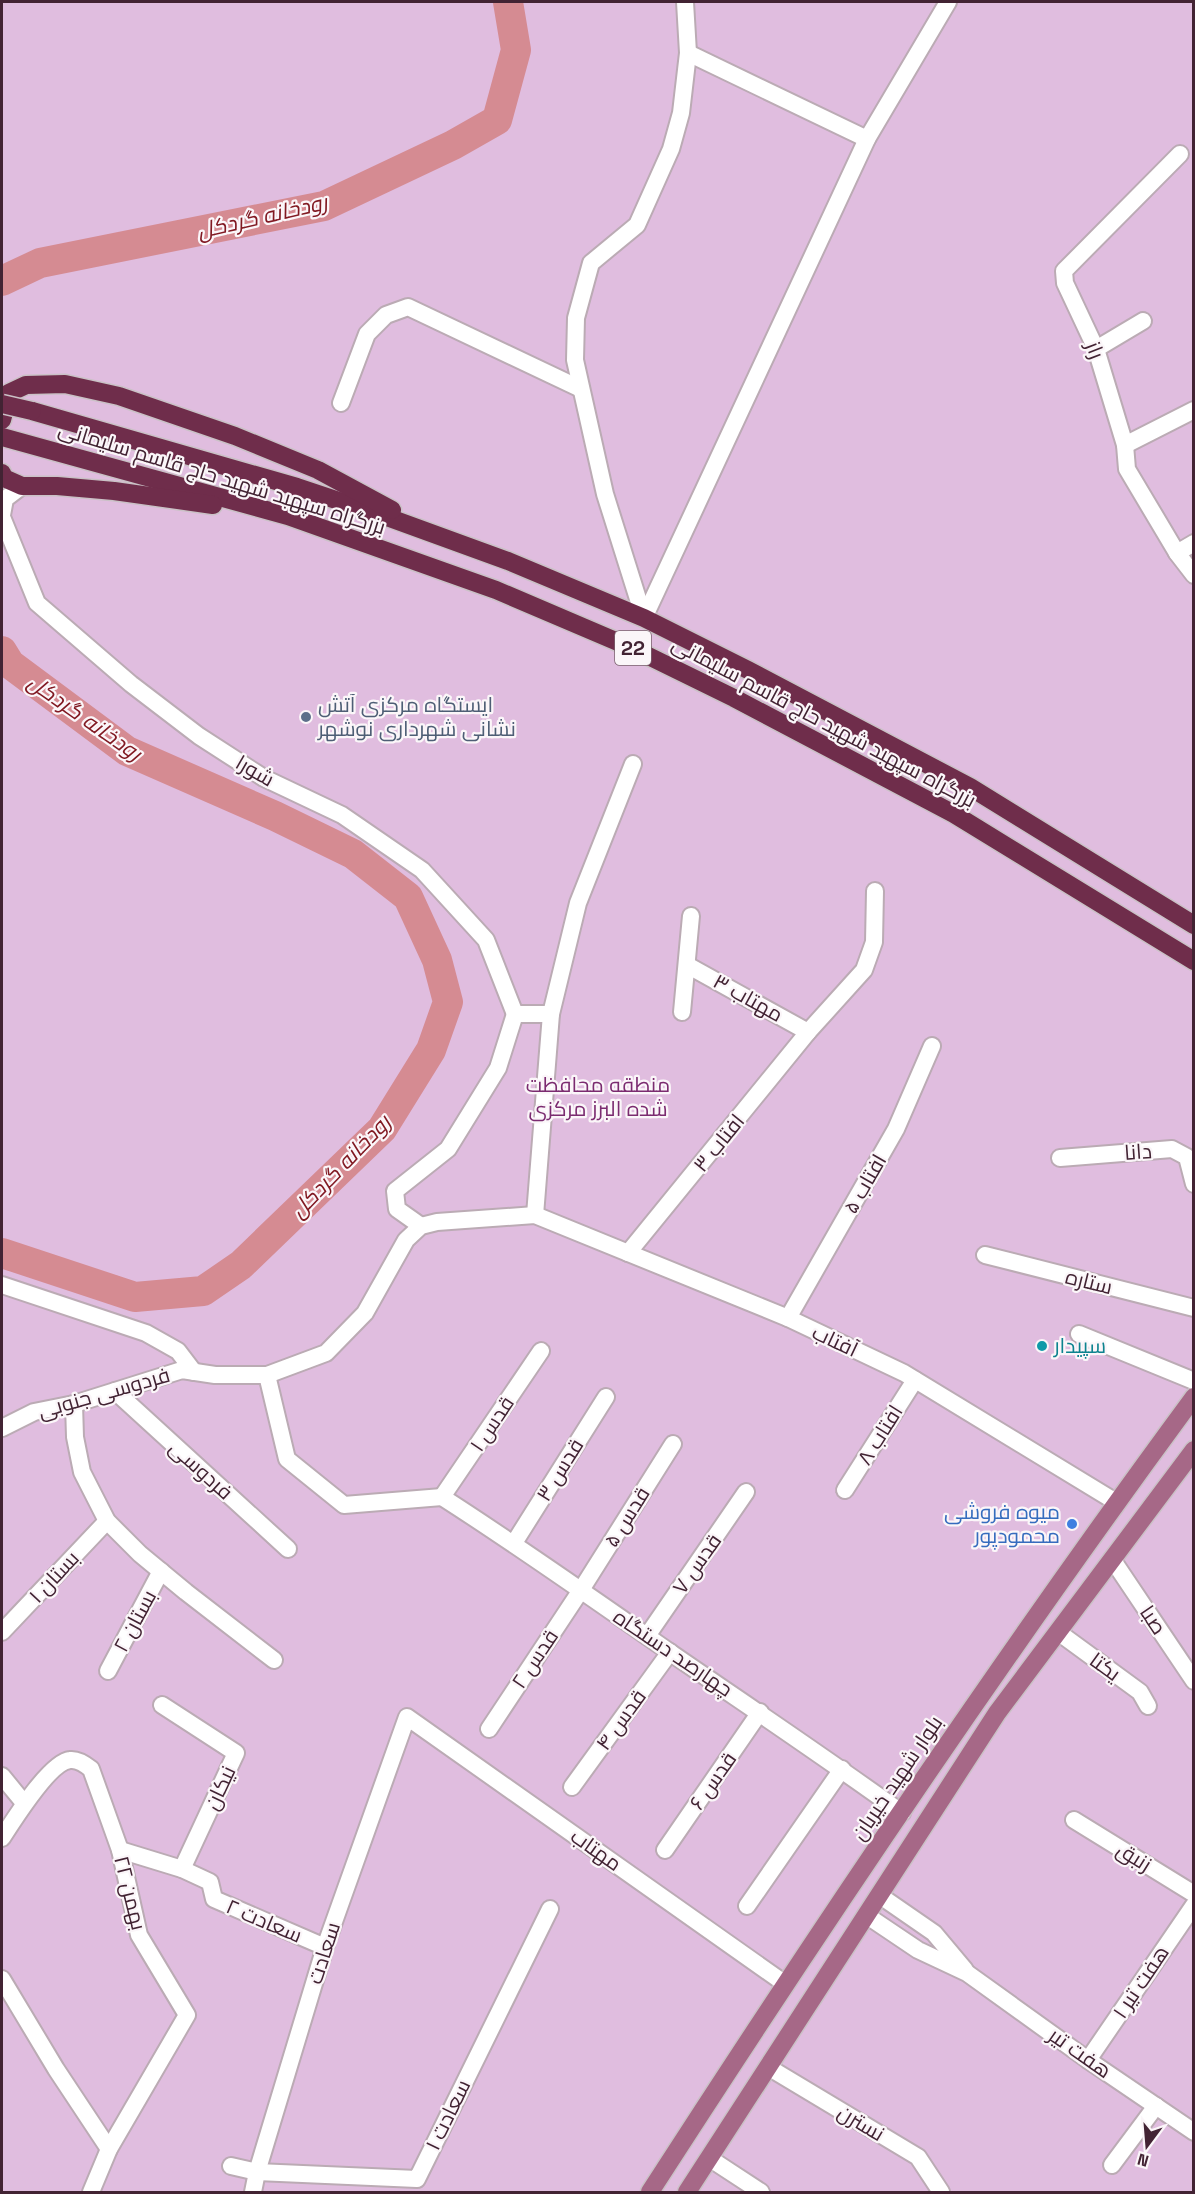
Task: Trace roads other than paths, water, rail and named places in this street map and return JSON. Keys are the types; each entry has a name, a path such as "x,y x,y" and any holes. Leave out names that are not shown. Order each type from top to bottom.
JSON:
{"highway":[{"path":"2,420 9,393 26,385 65,384 119,396 235,436 318,470 444,538"},
{"name":"بزرگراه سپهبد شهید حاج قاسم سلیمانی","path":"2,404 297,487 508,561 644,618 970,787 1194,925"},
{"name":"بزرگراه سپهبد شهید حاج قاسم سلیمانی","path":"2,437 288,516 496,590 632,648 954,814 1194,961"},
{"path":"2,473 4,478 22,486 57,486 114,491 288,516"}],"main road":[{"name":"بلوار شهید خیریان","path":"650,2193 784,1983 902,1813 978,1698 1116,1502 1194,1397"},
{"path":"687,2193 997,1713 1194,1450"},
{"path":"855,1879 879,1895"},
{"path":"841,1900 866,1915"}],"street":[{"path":"644,618 605,494 581,389 575,360 576,318 591,263 637,225 671,149 681,113 688,52 685,2"},
{"path":"644,618 867,139 948,2"},
{"path":"688,52 867,139"},
{"name":"راز","path":"1180,154 1065,271 1065,283 1096,349 1125,445 1127,469 1177,553 1194,575"},
{"path":"341,403 367,334 386,315 408,308 581,389"},
{"path":"1096,349 1143,321"},
{"path":"1125,445 1194,410"},
{"path":"2,516 5,499 22,486"},
{"name":"شورا","path":"2,516 36,603 131,684 199,736 264,778 342,815 422,870 486,940 514,1014"},
{"path":"1177,553 1194,543"},
{"path":"551,1014 514,1014 498,1068 448,1149 395,1191 397,1209 421,1226 437,1222 535,1215 551,1014 578,903 633,764"},
{"name":"افتاب ۳","path":"628,1253 808,1032 864,970 874,942 874,891"},
{"path":"682,1012 691,916"},
{"name":"مهتاب ۳","path":"687,965 808,1032"},
{"name":"افتاب ۵","path":"788,1318 896,1129 932,1046"},
{"name":"دانا","path":"1060,1158 1173,1149 1187,1157 1194,1184"},
{"name":"آفتاب","path":"535,1215 788,1318 915,1380 1116,1502"},
{"name":"فردوسی جنوبی","path":"2,1428 34,1412 75,1404 182,1370 215,1375 267,1375 326,1353 365,1312 406,1240 421,1226"},
{"name":"ستاره","path":"985,1255 1194,1308"},
{"path":"2,1285 146,1333 178,1351 194,1372"},
{"path":"1079,1334 1194,1381"},
{"name":"قدس ۱","path":"442,1497 541,1351"},
{"path":"267,1375 287,1459 344,1505 442,1497"},
{"name":"افتاب ۸","path":"845,1490 915,1380"},
{"name":"فردوسی","path":"115,1391 288,1549"},
{"name":"قدس ۳","path":"514,1543 606,1397"},
{"path":"75,1404 75,1437 82,1472 107,1521 161,1571 274,1660"},
{"name":"قدس ۵","path":"581,1590 673,1443"},
{"name":"قدس ۷","path":"647,1636 746,1492"},
{"name":"چهارصد دستگاه","path":"442,1497 514,1543 842,1769 902,1813"},
{"name":"بستان ۱","path":"2,1632 107,1521"},
{"name":"صبا","path":"1112,1558 1194,1681"},
{"name":"بستان ۲","path":"108,1671 161,1571"},
{"name":"قدس ۲","path":"489,1729 581,1590"},
{"name":"یکتا","path":"1058,1632 1140,1692 1148,1706"},
{"name":"قدس ۴","path":"572,1787 670,1652"},
{"name":"نیکان","path":"162,1706 237,1754 182,1869"},
{"name":"قدس ۶","path":"665,1850 760,1712"},
{"name":"سعادت","path":"253,2193 257,2172 326,1947 407,1717"},
{"name":"مهتاب","path":"407,1717 784,1983"},
{"name":"۲۲ بهمن","path":"2,1838 24,1803 54,1768 72,1759 91,1769 120,1850 139,1935 187,2015 109,2149 91,2193"},
{"path":"747,1906 842,1769"},
{"path":"2,1776 24,1803"},
{"name":"زنبق","path":"1074,1820 1194,1894"},
{"path":"120,1850 182,1869"},
{"name":"سعادت ۲","path":"182,1869 210,1882 214,1899 326,1947"},
{"name":"هفت تیر","path":"879,1895 934,1933 967,1973"},
{"name":"هفت تیر ۱","path":"1088,2060 1194,1905"},
{"name":"سعادت ۱","path":"257,2172 417,2179 550,1909"},
{"name":"هفت تیر","path":"866,1915 918,1950 967,1973 1088,2060 1194,2132"},
{"path":"2,1979 56,2069 109,2149"},
{"name":"نسترن","path":"768,2067 918,2157 941,2193"},
{"path":"1112,2165 1156,2106"},
{"path":"709,2158 761,2193"},
{"path":"231,2166 257,2172"}],"waterway":[{"name":"رودخانه گردکل","path":"2,281 40,263 324,206 453,145 497,120 516,50 508,2"},
{"name":"رودخانه گردکل","path":"2,651 10,664 127,751 275,816 353,854 408,897 437,960 448,1002 431,1050 382,1129 241,1265 203,1291 135,1297 2,1253"}],"place":[{"name":"ایستگاه مرکزی آتش نشانی شهرداری نوشهر","path":"306,717"},
{"name":"سپیدار","path":"1042,1346"},
{"name":"میوه فروشی محمودپور","path":"1072,1524"}],"park label":[{"name":"منطقه محافظت شده البرز مرکزی","path":"598,1097"}]}
